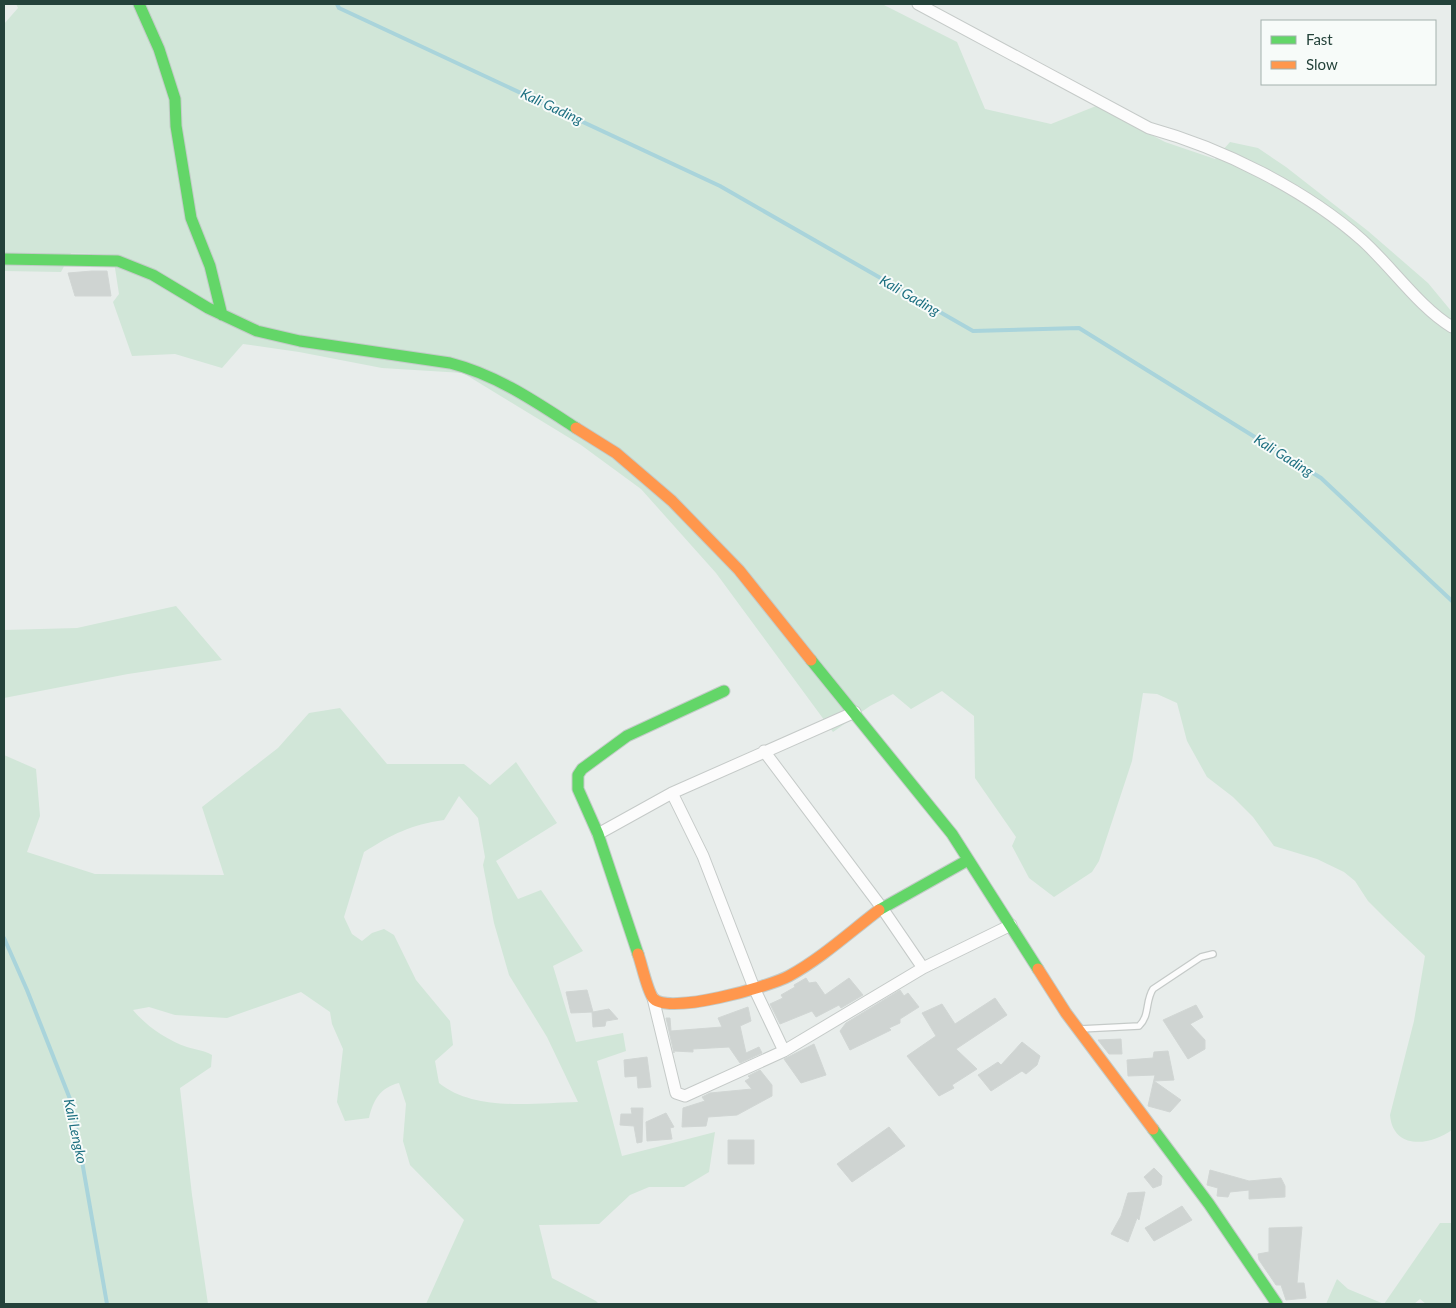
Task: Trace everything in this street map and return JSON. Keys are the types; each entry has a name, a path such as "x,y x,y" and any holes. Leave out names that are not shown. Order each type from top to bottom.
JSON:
{"street":[{"path":"139,4 159,49 175,99 176,126 191,218 210,266 222,315"},
{"path":"918,4 1149,128 1189,139 1230,157 1306,199 1360,238 1388,264 1430,312 1452,326"},
{"path":"4,259 118,261 153,275 222,315 275,336 450,363 474,369 508,385 616,453 672,501 739,570 937,814 1048,985 1209,1204 1277,1304"},
{"path":"724,691 627,736 582,769 578,775 578,789 598,834 653,998 676,1093 685,1096 740,1073 784,1051 923,968 1011,926"},
{"path":"598,834 672,793 855,712"},
{"path":"764,751 882,908 923,968"},
{"path":"672,793 703,856 754,988 784,1051"},
{"path":"653,998 661,1003 683,1005 754,988 787,977 807,965 882,908 968,860"}],"lane":[{"path":"1079,1029 1139,1026 1145,1020 1149,995 1153,989 1201,958 1213,954"}],"green space":[{"path":"16,4 882,4 957,42 985,109 1051,124 1096,106 1165,142 1215,159 1230,142 1258,148 1286,167 1368,231 1428,283 1452,312 1452,1130 1424,1142 1414,1142 1398,1134 1393,1126 1390,1115 1414,1021 1425,956 1368,901 1355,881 1344,872 1317,859 1274,846 1253,817 1233,797 1207,777 1187,741 1177,703 1157,694 1143,693 1132,761 1099,861 1092,872 1054,897 1029,878 1012,846 1016,837 975,778 974,716 942,691 911,709 893,694 870,706 833,732 716,573 641,489 581,445 463,373 382,368 299,352 243,344 222,368 175,354 132,356 113,302 119,294 113,255 71,253 61,272 4,271 4,24 18,8"},
{"path":"176,606 222,660 128,674 4,698 4,630 77,628"},
{"path":"340,708 387,764 464,764 490,785 516,762 557,823 496,861 518,899 541,890 583,951 553,966 576,1042 623,1033 626,1051 597,1061 622,1156 715,1132 709,1172 684,1187 649,1187 630,1195 599,1224 539,1225 552,1278 599,1304 426,1304 464,1220 410,1165 403,1141 406,1104 399,1083 387,1088 379,1095 369,1118 345,1121 337,1102 343,1049 332,1024 330,1012 301,992 227,1018 175,1015 149,1007 133,1010 150,1027 165,1037 212,1055 211,1067 180,1088 192,1195 208,1304 4,1304 4,755 36,769 40,816 27,852 95,874 224,875 202,807 278,748 309,713","holes":["459,796 478,818 485,857 483,865 494,923 509,975 547,1037 578,1102 524,1104 487,1102 454,1092 439,1083 435,1061 453,1045 450,1021 416,980 394,935 384,929 372,933 362,941 352,934 344,917 364,852 402,831 444,820"]},
{"path":"1440,1223 1452,1223 1452,1304 1426,1304 1420,1299 1414,1304 1384,1304"},
{"path":"1337,1279 1348,1289 1384,1304 1326,1304"}],"building":[{"path":"107,271 111,296 75,296 68,273"},
{"path":"806,978 809,983 816,982 825,995 849,978 863,995 841,1008 839,1005 816,1017 812,1011 780,1024 770,1004 783,998 781,995"},
{"path":"587,990 593,1012 609,1009 618,1019 606,1021 605,1026 593,1027 592,1012 571,1013 566,992"},
{"path":"900,990 904,996 908,993 919,1007 900,1019 900,1023 889,1028 891,1030 850,1050 840,1031 846,1023"},
{"path":"995,998 1007,1015 956,1049 977,1069 952,1085 954,1088 939,1096 907,1056 936,1036 922,1013 942,1004 955,1024"},
{"path":"1196,1005 1203,1017 1190,1024 1205,1040 1205,1049 1188,1059 1163,1020"},
{"path":"748,1007 751,1021 740,1026 746,1053 759,1047 762,1053 740,1063 729,1047 693,1049 693,1052 674,1051 674,1053 666,1018 670,1018 671,1031 722,1027 718,1018"},
{"path":"1121,1039 1122,1054 1109,1054 1098,1040"},
{"path":"1022,1042 1040,1056 1037,1065 1026,1074 1022,1071 991,1091 978,1075 998,1062 1001,1065"},
{"path":"814,1044 826,1075 801,1083 784,1059"},
{"path":"1168,1051 1174,1080 1154,1081 1181,1100 1170,1112 1148,1106 1155,1075 1128,1076 1127,1060 1153,1058 1154,1052"},
{"path":"647,1057 651,1087 638,1088 637,1076 625,1077 624,1060"},
{"path":"760,1070 772,1085 772,1096 737,1115 708,1117 706,1126 682,1127 683,1108 705,1101 702,1097 710,1093 752,1089 745,1081 750,1078 748,1076"},
{"path":"631,1108 643,1108 642,1142 637,1143 634,1126 620,1125 621,1114 632,1114"},
{"path":"666,1113 674,1127 670,1128 672,1139 647,1141 646,1122"},
{"path":"889,1127 905,1146 852,1182 837,1164"},
{"path":"728,1140 754,1140 754,1164 728,1164"},
{"path":"1154,1168 1162,1176 1161,1185 1153,1188 1144,1177"},
{"path":"1210,1170 1249,1181 1281,1178 1285,1186 1285,1197 1249,1199 1249,1190 1230,1192 1228,1197 1217,1196 1218,1188 1207,1185"},
{"path":"1145,1192 1139,1220 1137,1218 1128,1242 1111,1234 1121,1216 1128,1193"},
{"path":"1182,1206 1192,1220 1154,1241 1145,1228"},
{"path":"1302,1227 1297,1283 1304,1283 1306,1298 1286,1300 1281,1285 1276,1285 1259,1260 1258,1254 1269,1252 1269,1228"}],"waterway":[{"name":"Kali Gading","path":"337,4 339,8 720,186 973,331 1079,328 1321,478 1452,601"},
{"name":"Kali Lengko","path":"4,938 27,990 72,1104 107,1304"}],"traffic: fast":[{"path":"139,4 159,49 175,99 176,126 191,218 210,266 222,315"},
{"path":"4,259 118,261 153,275 208,308 257,331 300,341 450,363 467,368 516,390 576,428"},
{"path":"811,660 952,834 1038,969"},
{"path":"638,954 598,834 578,789 578,775 582,769 627,736 724,691"},
{"path":"879,910 968,860"},
{"path":"1153,1129 1209,1204 1277,1304"}],"traffic: slow":[{"path":"576,428 616,453 672,501 739,570 811,660"},
{"path":"638,954 653,998 662,1003 697,1002 742,992 779,981 789,976 824,953 879,910"},
{"path":"1038,969 1066,1013 1153,1129"}]}
